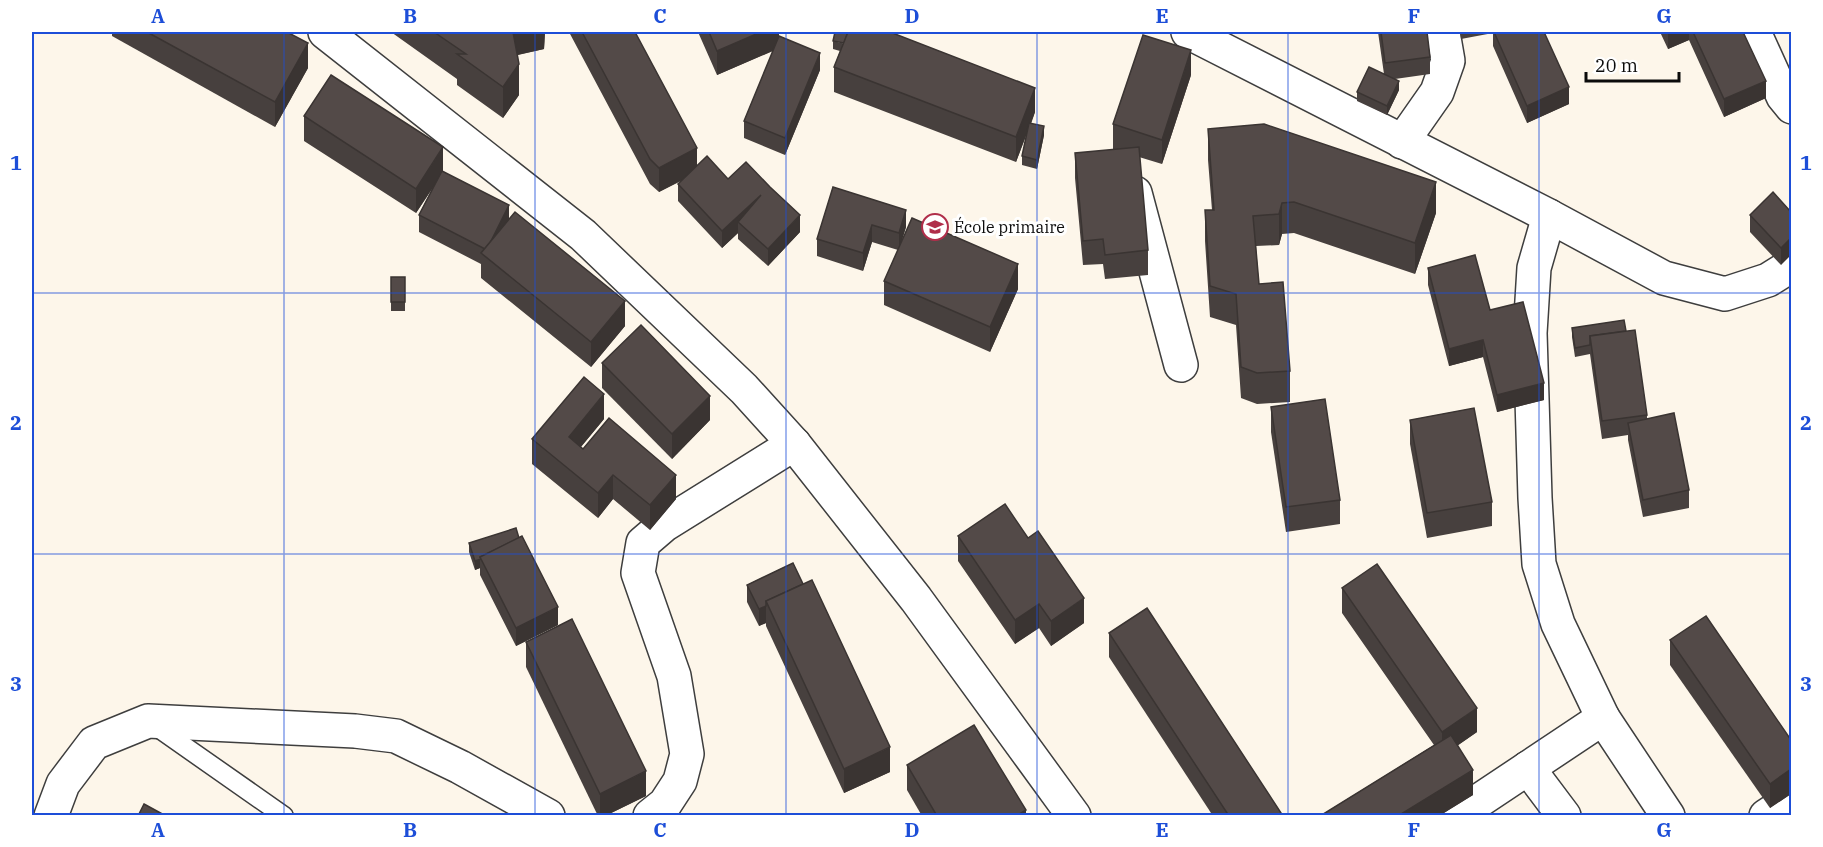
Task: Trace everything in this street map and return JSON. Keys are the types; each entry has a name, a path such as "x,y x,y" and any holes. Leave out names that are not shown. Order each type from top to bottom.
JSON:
{"street":[{"path":"325,32 583,235 744,389 794,444 916,599 1074,816"},
{"path":"1402,142 1437,92 1448,61 1443,32"},
{"path":"1754,32 1783,96 1791,107"},
{"path":"1176,37 1402,142 1549,216 1664,278 1725,294 1768,280 1791,265"},
{"path":"1128,168 1181,365"},
{"path":"1549,216 1534,268 1530,333 1539,564 1558,624 1603,718 1668,816"},
{"path":"650,816 665,804 680,781 687,754 674,676 638,573 643,543 664,525 794,444"},
{"path":"1456,816 1603,718"},
{"path":"51,816 63,784 94,743 148,721 355,731 396,736 460,767 548,816"},
{"path":"1528,768 1564,816"},
{"path":"1766,816 1791,799"}],"lane":[{"path":"148,721 284,816"}],"building":[{"path":"147,32 287,32 308,43 275,102"},
{"path":"434,32 513,32 519,64 503,87 457,54 466,54"},
{"path":"582,32 635,32 697,148 659,168 650,159"},
{"path":"709,32 761,32 717,51"},
{"path":"835,32 848,32 844,43 833,41"},
{"path":"848,32 890,32 1035,88 1016,137 834,67"},
{"path":"1381,32 1427,32 1430,57 1385,63"},
{"path":"1494,32 1544,32 1569,87 1527,106"},
{"path":"1693,32 1743,32 1766,81 1724,99"},
{"path":"1143,35 1191,50 1162,140 1113,124"},
{"path":"779,36 820,53 785,138 744,121"},
{"path":"1369,67 1399,81 1387,106 1357,92"},
{"path":"331,75 443,147 416,189 304,116"},
{"path":"1029,123 1044,126 1037,160 1022,156"},
{"path":"1264,124 1436,182 1415,243 1294,202 1282,203 1279,214 1253,216 1259,284 1283,282 1290,371 1257,373 1241,367 1236,294 1210,286 1205,210 1214,210 1208,129"},
{"path":"1139,147 1148,250 1105,255 1103,239 1083,241 1075,153"},
{"path":"707,156 728,179 746,162 800,215 768,249 738,222 761,195 722,231 678,184"},
{"path":"442,171 509,205 485,249 419,215"},
{"path":"833,187 906,210 899,233 872,225 863,253 817,239"},
{"path":"1773,192 1791,212 1791,238 1781,248 1750,215"},
{"path":"515,212 625,301 591,342 481,253"},
{"path":"912,218 1018,264 990,327 884,281"},
{"path":"1475,255 1490,310 1523,302 1544,383 1497,395 1483,340 1449,349 1428,268"},
{"path":"391,277 405,277 405,302 391,302"},
{"path":"1624,320 1626,331 1590,336 1590,345 1575,348 1572,328"},
{"path":"641,325 710,396 672,434 602,363"},
{"path":"1635,330 1647,415 1602,421 1590,336"},
{"path":"584,377 604,394 569,437 583,449 609,418 676,475 650,505 613,475 598,493 532,439"},
{"path":"1325,399 1340,500 1286,507 1271,407"},
{"path":"1474,408 1492,502 1427,513 1410,420"},
{"path":"1674,413 1689,490 1643,500 1628,423"},
{"path":"1005,504 1028,538 1038,531 1084,598 1051,621 1039,604 1015,620 958,536"},
{"path":"516,528 519,538 475,561 469,543"},
{"path":"522,536 558,607 516,628 480,557"},
{"path":"793,563 803,584 766,601 766,606 759,609 747,585"},
{"path":"1377,564 1477,708 1442,732 1342,588"},
{"path":"812,580 890,747 844,769 766,601"},
{"path":"1147,608 1283,816 1229,816 1109,633"},
{"path":"1706,616 1791,740 1791,769 1770,784 1670,640"},
{"path":"572,619 646,771 600,794 526,642"},
{"path":"974,725 1026,810 1016,816 937,816 907,765"},
{"path":"1451,735 1473,770 1398,816 1320,816"},
{"path":"144,804 166,816 138,816"}],"place":[{"name":"École primaire","path":"935,227"}]}
